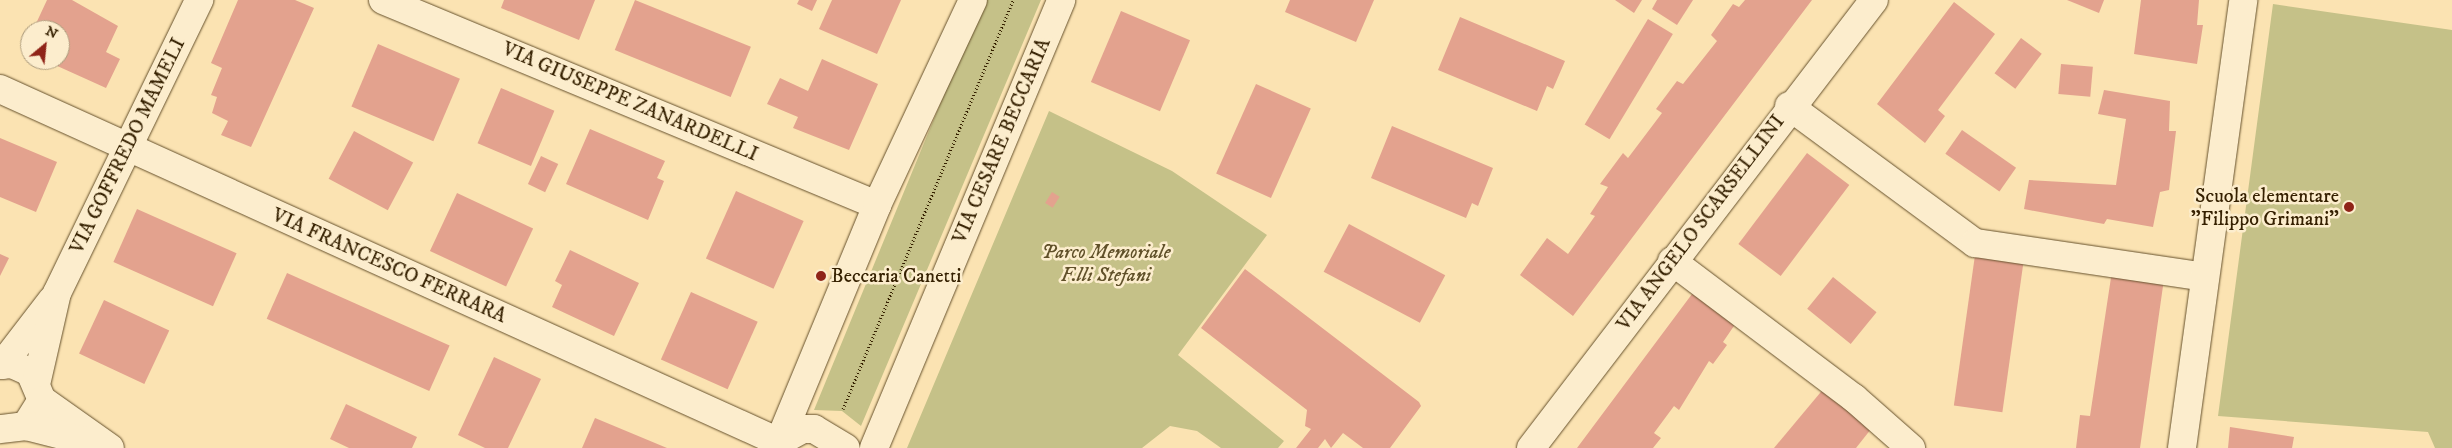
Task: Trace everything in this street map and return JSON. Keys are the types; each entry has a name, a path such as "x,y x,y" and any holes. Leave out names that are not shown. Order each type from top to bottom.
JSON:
{"street":[{"name":"VIA GOFFREDO MAMELI","path":"1,365 58,293 127,146 199,0"},
{"name":"VIA GIUSEPPE ZANARDELLI","path":"383,0 877,205"},
{"path":"778,445 877,205 973,0"},
{"name":"VIA CESARE BECCARIA","path":"874,448 1061,0"},
{"name":"VIA ANGELO SCARSELLINI","path":"1531,448 1788,106 1874,0"},
{"path":"2182,448 2243,0"},
{"name":"VIA FRANCESCO FERRARA","path":"0,89 778,445"},
{"path":"1788,106 1975,243 2204,277"},
{"path":"1672,261 1854,398 1911,448"},
{"name":"VIA GOFFREDO MAMELI","path":"10,433 39,390 58,293"},
{"path":"1,365 21,367 39,390 107,447"},
{"path":"778,445 802,429 838,442"},
{"path":"10,433 107,447"}],"path":[{"path":"838,442 1012,0"}],"green space":[{"path":"983,0 1041,0 861,426 842,411 814,410"},
{"name":"Scuola elementare \"Filippo Grimani\"","path":"2273,4 2452,30 2452,448 2435,448 2428,432 2218,416"},
{"name":"Parco Memoriale F.lli Stefani","path":"1049,111 1172,171 1267,235 1178,355 1284,441 1278,448 1221,448 1197,431 1170,426 1142,448 907,448"}],"building":[{"path":"47,0 72,0 118,26 106,52 120,59 106,88 66,70 70,70 70,20 38,20"},
{"path":"238,0 295,0 314,8 251,147 221,135 228,121 212,113 217,97 211,95 222,68 211,63"},
{"path":"504,0 595,0 579,40 501,8"},
{"path":"635,0 751,47 731,97 615,50"},
{"path":"799,0 817,0 812,11 797,4"},
{"path":"832,0 901,0 877,54 819,29"},
{"path":"1290,0 1374,0 1356,42 1285,12"},
{"path":"1615,0 1642,0 1634,13"},
{"path":"1657,0 1693,0 1677,25 1652,9"},
{"path":"1745,0 1812,0 1573,316 1520,275 1547,238 1568,254 1595,216 1590,214 1608,187 1600,184 1623,153 1628,158 1662,113 1656,109 1677,81 1683,84 1717,41 1711,35 1733,4 1739,7"},
{"path":"2067,0 2104,0 2099,13"},
{"path":"2141,0 2199,0 2197,25 2203,25 2197,64 2134,54"},
{"path":"1954,2 1995,34 1938,110 1945,116 1925,143 1877,104"},
{"path":"1121,11 1190,40 1160,111 1091,82"},
{"path":"1460,17 1565,61 1553,89 1547,86 1537,111 1438,70"},
{"path":"1648,19 1673,34 1610,139 1585,124"},
{"path":"2021,38 2042,54 2015,89 1995,73"},
{"path":"378,44 460,79 433,141 351,107"},
{"path":"822,59 878,84 849,150 793,128 798,117 767,104 780,78 808,91"},
{"path":"2061,64 2093,67 2090,97 2058,94"},
{"path":"1256,84 1311,108 1271,198 1216,174"},
{"path":"501,88 554,111 531,166 478,143"},
{"path":"2104,90 2170,101 2169,131 2176,131 2169,190 2160,192 2153,227 2107,219 2104,224 2024,209 2029,180 2116,185 2126,119 2098,114"},
{"path":"1392,126 1493,168 1478,206 1472,203 1466,218 1371,178"},
{"path":"590,129 665,161 657,178 664,181 648,220 566,184"},
{"path":"1962,130 2016,168 1999,192 1945,154"},
{"path":"354,131 413,162 388,210 329,179"},
{"path":"0,138 57,162 36,212 0,197"},
{"path":"1807,153 1849,185 1781,276 1738,244"},
{"path":"541,156 558,164 545,192 528,184"},
{"path":"736,191 804,221 774,289 706,259"},
{"path":"1052,192 1060,197 1053,208 1045,203"},
{"path":"457,193 533,228 506,287 430,251"},
{"path":"137,209 237,253 213,306 113,262"},
{"path":"1349,224 1445,275 1420,323 1324,272"},
{"path":"570,250 639,283 614,336 552,307 562,285 555,281"},
{"path":"0,254 9,258 0,276"},
{"path":"1975,255 2024,262 2002,412 1954,406"},
{"path":"1245,269 1419,402 1421,406 1390,448 1363,448 1343,433 1331,448 1325,439 1318,448 1296,448 1311,429 1305,426 1307,410 1201,328"},
{"path":"2112,271 2164,279 2140,448 2076,448 2080,415 2090,416"},
{"path":"287,273 450,345 429,391 267,319"},
{"path":"1833,277 1877,312 1851,344 1807,309"},
{"path":"1695,290 1736,323 1723,342 1727,345 1713,364 1709,361 1679,410 1674,406 1654,433 1661,438 1653,448 1577,448"},
{"path":"691,292 758,322 728,389 661,360"},
{"path":"104,300 169,330 144,384 79,353"},
{"path":"494,357 541,379 508,448 485,448 458,435"},
{"path":"1825,387 1875,424 1856,448 1774,448"},
{"path":"346,404 417,437 412,448 349,448 330,439"},
{"path":"595,418 667,448 582,448"},
{"path":"2230,427 2294,437 2292,448 2228,448"}],"place":[{"name":"Scuola elementare \"Filippo Grimani\"","path":"2349,207"},
{"name":"Beccaria Canetti","path":"821,276"}]}
